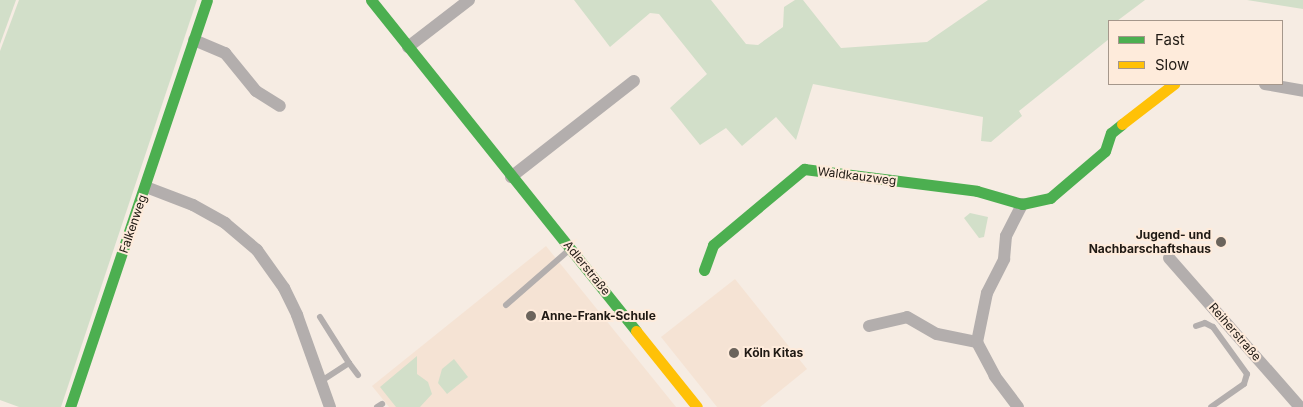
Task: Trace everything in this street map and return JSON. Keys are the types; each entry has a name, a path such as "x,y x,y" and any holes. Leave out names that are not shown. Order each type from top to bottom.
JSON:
{"street":[{"name":"Falkenweg","path":"70,407 146,187 207,0"},
{"name":"Adlerstraße","path":"370,0 697,407"},
{"path":"408,48 469,0"},
{"path":"194,40 225,53 256,91 280,106"},
{"path":"512,177 634,81"},
{"name":"Waldkauzweg","path":"704,270 713,245 804,169 977,191 1022,204 1050,198 1105,151 1111,133 1173,85"},
{"path":"1270,85 1303,91"},
{"path":"146,187 193,205 225,223 257,250 284,288 330,407"},
{"path":"1018,407 995,376 977,342 987,293 1004,259 1006,236 1022,204"},
{"name":"Reiherstraße","path":"1169,258 1300,407"},
{"path":"869,326 907,317 937,334 977,342"}],"lane":[{"path":"506,305 571,248"},
{"path":"320,317 358,375"},
{"path":"1196,326 1205,323 1213,327 1248,374 1244,384 1212,407"},
{"path":"320,381 349,364"}],"shaded area":[{"name":"Anne-Frank-Schule","path":"546,246 676,407 389,407 372,386"},
{"name":"Köln Kitas","path":"735,279 807,369 760,407 717,407 661,337"}],"green space":[{"path":"0,0 16,0 0,44"},
{"path":"19,0 197,0 61,407 19,407 0,400 0,51"},
{"path":"574,0 711,0 746,44 758,45 783,27 784,7 795,0 803,0 841,48 927,42 988,0 1145,0 1118,20 1108,20 1108,40 1019,111 1022,116 991,142 981,141 983,117 813,84 796,140 776,117 742,146 726,128 700,145 670,108 707,74 659,14 650,13 610,47"},
{"path":"1247,0 1303,0 1303,9"},
{"path":"970,213 988,217 984,237 979,238 964,218"},
{"path":"417,356 417,374 428,382 432,394 420,407 396,407 380,387"},
{"path":"454,359 468,377 447,394 438,383 442,369"}],"traffic: fast":[{"path":"70,407 207,0"},
{"path":"371,0 636,331"},
{"path":"704,270 713,245 804,169 977,191 1022,204 1050,198 1105,151 1111,133 1122,124"}],"traffic: slow":[{"path":"1122,124 1173,85"},
{"path":"636,331 697,407"}],"place":[{"name":"Jugend- und Nachbarschaftshaus","path":"1221,242"},
{"name":"Anne-Frank-Schule","path":"531,316"},
{"name":"Köln Kitas","path":"734,353"}]}
